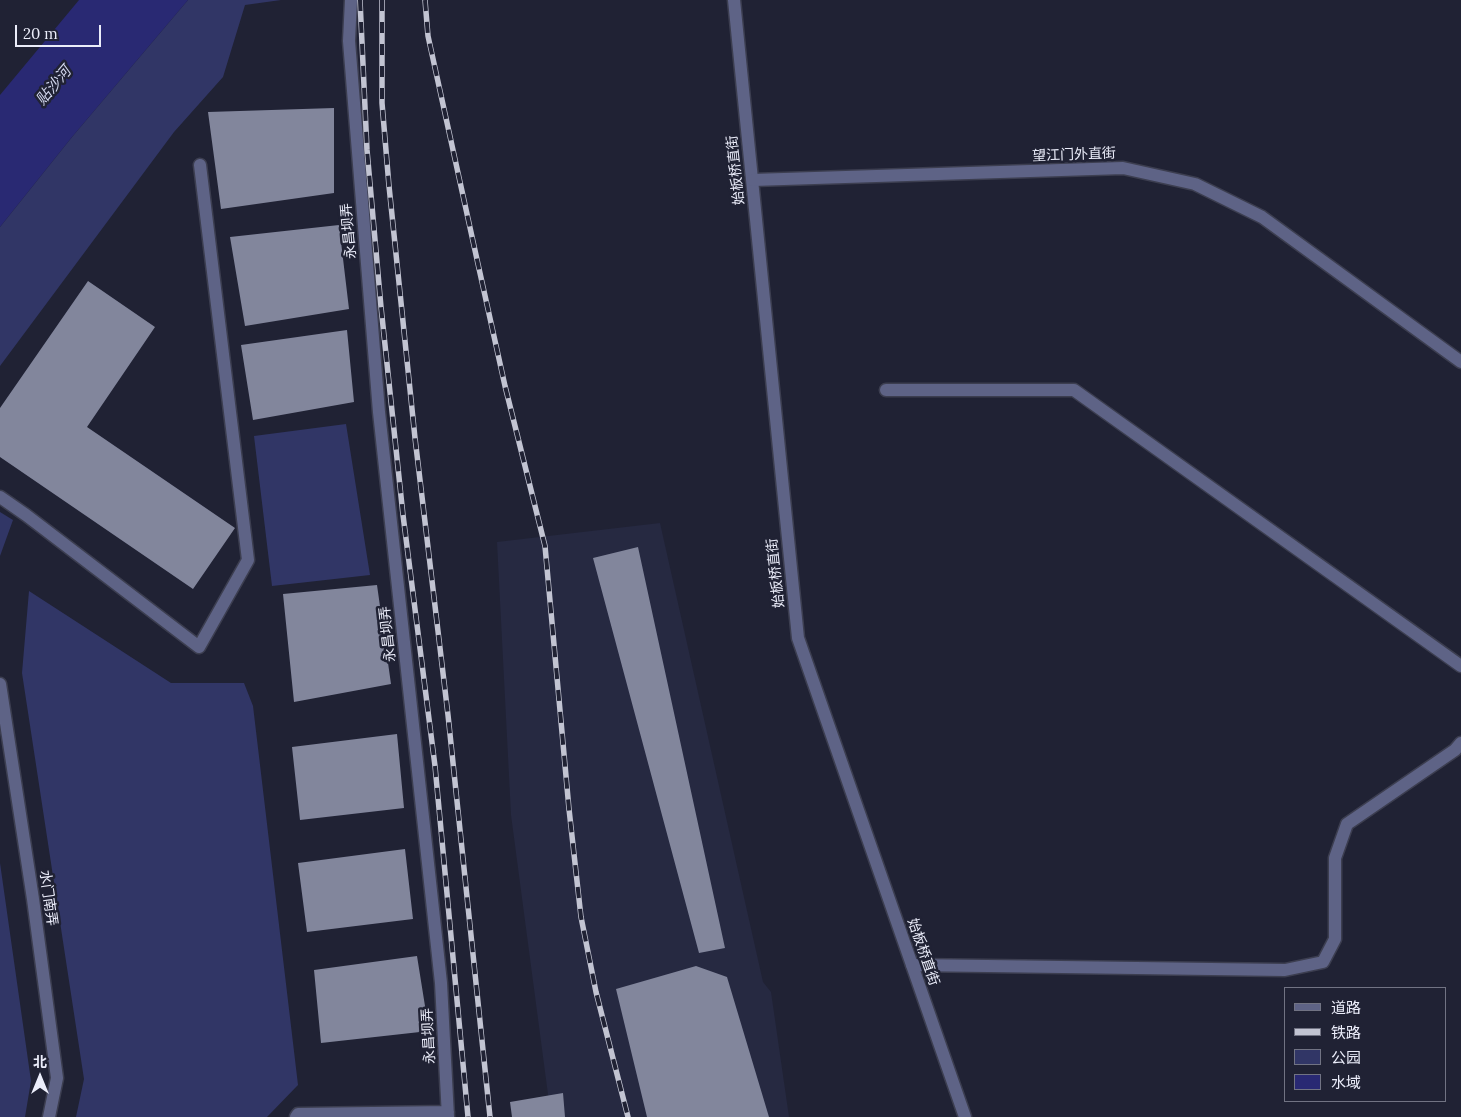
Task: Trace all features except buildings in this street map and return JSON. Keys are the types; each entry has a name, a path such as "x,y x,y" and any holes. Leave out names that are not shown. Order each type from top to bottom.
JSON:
{"street":[{"name":"永昌坝弄","path":"296,1117 298,1114 448,1115 441,983 379,412 349,41 351,0"},
{"name":"始板桥直街","path":"734,0 798,638 965,1117"},
{"path":"0,498 26,514 199,647 248,560 200,165"},
{"name":"望江门外直街","path":"753,180 1123,168 1195,184 1262,218 1461,362"},
{"path":"886,390 1074,390 1461,666"},
{"name":"水门南弄","path":"0,684 58,1078 49,1117"},
{"path":"912,965 1286,970 1323,962 1335,939 1336,858 1348,824 1455,750 1461,742"}],"shaded area":[{"path":"660,523 763,982 771,992 789,1117 551,1117 511,815 497,542"}],"green space":[{"path":"188,0 281,0 245,5 223,77 174,132 0,366 0,227 72,137"},
{"path":"346,424 370,575 272,586 254,436"},
{"path":"0,512 13,520 0,556"},
{"path":"29,591 171,683 244,683 253,706 298,1085 267,1117 76,1117 84,1079 22,673"},
{"path":"0,863 31,1081 25,1117 0,1117"}],"water":[{"name":"贴沙河","path":"79,0 188,0 72,137 0,227 0,95"}],"railway":[{"path":"360,0 367,150 381,307 403,515 435,766 468,1117"},
{"path":"382,0 382,103 389,186 415,438 448,715 490,1117"},
{"path":"425,0 428,36 478,264 505,386 545,546 569,809 581,917 596,992 628,1117"}]}
